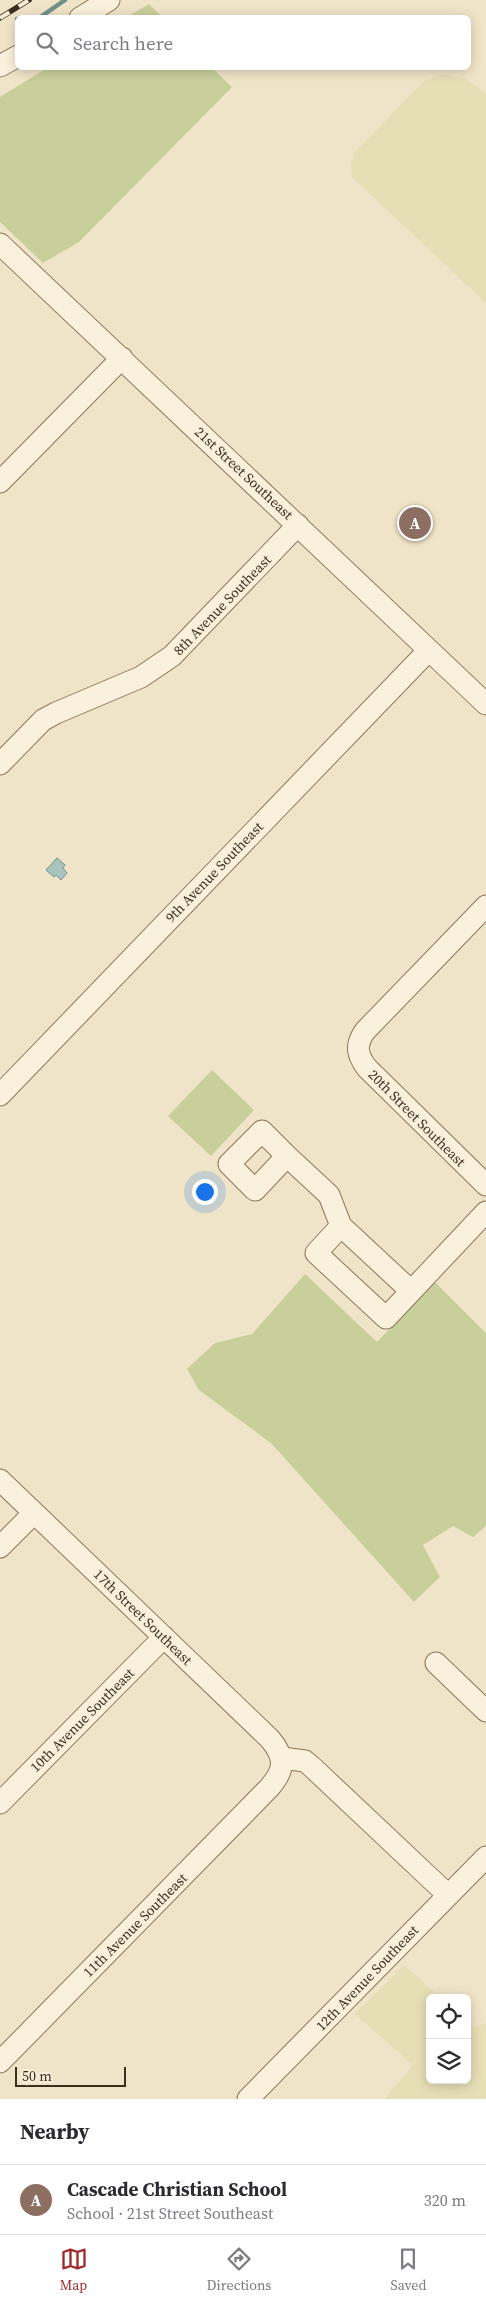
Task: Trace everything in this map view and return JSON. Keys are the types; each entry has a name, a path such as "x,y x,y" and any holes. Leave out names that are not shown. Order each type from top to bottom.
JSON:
{"street":[{"path":"85,15 109,0"},
{"path":"0,66 15,58"},
{"name":"21st Street Southeast","path":"0,244 486,704"},
{"path":"0,482 122,358"},
{"name":"8th Avenue Southeast","path":"0,764 43,720 141,677 172,656 298,525"},
{"name":"9th Avenue Southeast","path":"0,1095 429,650"},
{"name":"20th Street Southeast","path":"486,906 365,1031 357,1046 358,1055 367,1068 486,1185"},
{"path":"287,1156 329,1195 341,1226 411,1291"},
{"path":"341,1226 316,1253 386,1318 486,1212"},
{"name":"17th Street Southeast","path":"0,1480 270,1739 278,1748 282,1758"},
{"path":"0,1547 34,1513"},
{"name":"10th Avenue Southeast","path":"0,1803 164,1637"},
{"path":"436,1663 486,1711"},
{"path":"282,1758 304,1762 311,1766 448,1895"},
{"name":"11th Avenue Southeast","path":"0,2062 269,1788 279,1774 282,1758"},
{"name":"12th Avenue Southeast","path":"248,2099 486,1857"}],"shaded area":[{"path":"441,74 465,78 486,94 486,303 352,177 351,164 355,152 424,81"},
{"path":"404,1965 437,1994 426,1994 426,2084 471,2084 471,2024 474,2027 486,2023 486,2099 384,2099 413,2065 355,2014"}],"green space":[{"path":"149,4 160,15 130,15"},
{"path":"44,70 214,70 232,87 79,242 43,263 0,222 0,97"},
{"path":"212,1070 254,1110 211,1156 168,1116"},
{"path":"305,1274 377,1342 435,1282 486,1333 486,1526 473,1537 453,1526 423,1545 440,1577 414,1602 271,1443 199,1390 187,1369 215,1343 252,1334"}],"water":[{"path":"57,858 65,865 63,868 67,873 61,880 46,870"}],"waterway":[{"path":"43,15 65,0"}],"railway":[{"path":"0,18 29,0"}],"place":[{"name":"Cascade Christian School","path":"415,523"}]}
